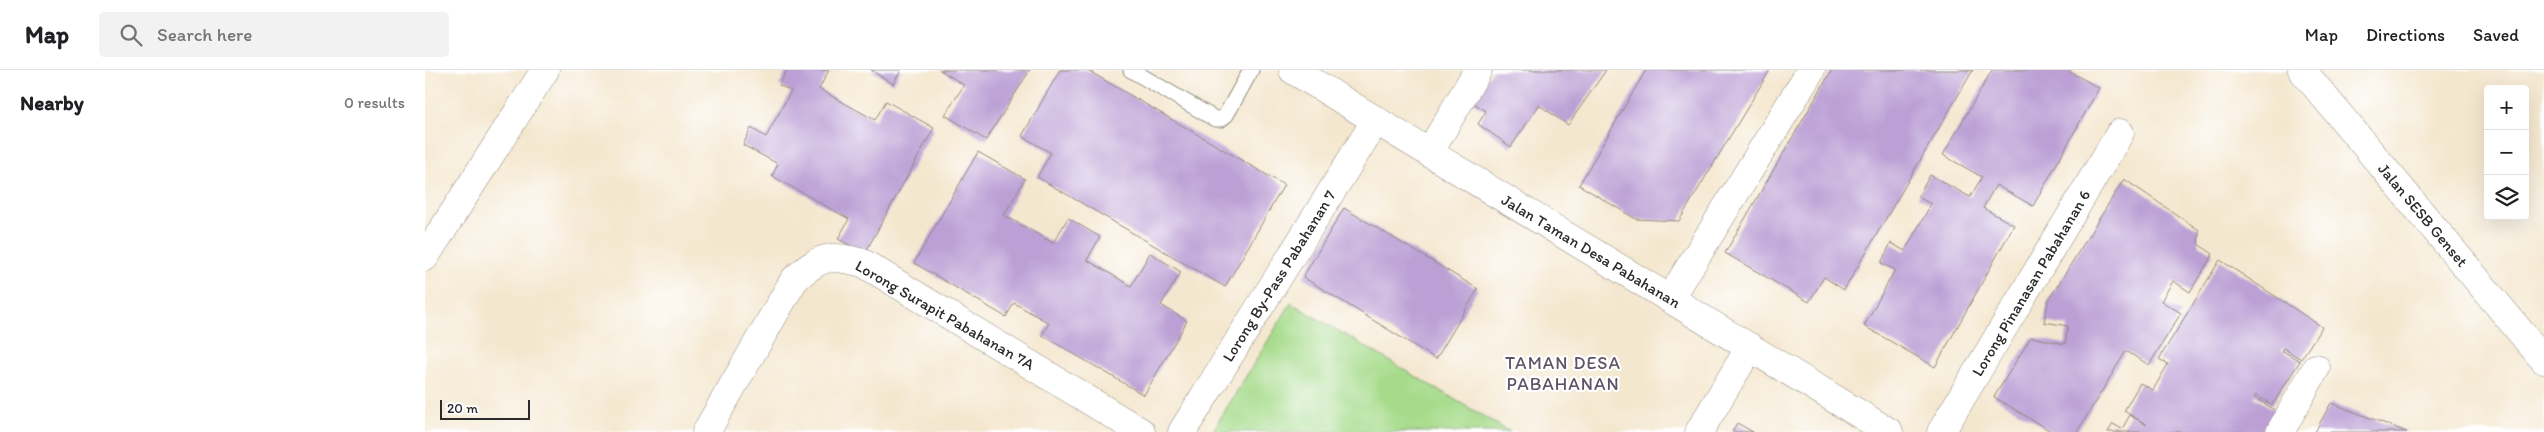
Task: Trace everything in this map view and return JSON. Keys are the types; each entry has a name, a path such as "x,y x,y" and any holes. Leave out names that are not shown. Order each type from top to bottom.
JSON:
{"street":[{"path":"425,257 545,70"},
{"name":"Jalan Taman Desa Pabahanan","path":"1293,70 1889,432"},
{"path":"1429,153 1478,70"},
{"path":"1670,299 1811,70"},
{"name":"Jalan SESB Genset","path":"2302,70 2544,360"},
{"name":"Lorong By-Pass Pabahanan 7","path":"1182,432 1375,120"},
{"name":"Lorong Pinanasan Pabahanan 6","path":"1941,432 2121,133"},
{"name":"Lorong Surapit Pabahanan 7A","path":"706,432 794,280 813,263 838,256 863,263 1141,432"},
{"path":"1699,432 1750,347"},
{"path":"2280,432 2316,368"}],"lane":[{"path":"1131,70 1215,119 1221,119 1251,70"}],"green space":[{"path":"1291,303 1510,432 1212,432"}],"building":[{"path":"787,70 829,70 819,89 875,120 886,101 934,128 865,253 838,239 849,219 772,176 778,164 743,145 751,128 766,137 791,91 779,85"},
{"path":"871,70 901,70 893,84"},
{"path":"940,70 1030,70 986,140 945,115 964,85"},
{"path":"1060,70 1087,70 1284,185 1225,287 1037,177 1051,153 1022,136"},
{"path":"1493,70 1606,70 1568,125 1539,105 1511,147 1478,124 1486,111 1472,102"},
{"path":"1646,70 1770,70 1679,221 1636,219 1579,185"},
{"path":"1832,70 1973,70 1844,290 1824,277 1809,302 1725,253"},
{"path":"1992,70 2067,70 2099,88 2033,206 1996,185 1983,208 2014,225 1935,367 1864,326 1895,270 1881,263 1891,243 1905,251 1931,204 1918,197 1930,175 1970,197 1982,177 1943,155"},
{"path":"978,152 1025,179 1004,215 1053,243 1068,218 1100,237 1087,260 1131,286 1150,253 1181,272 1161,305 1187,321 1144,395 1042,335 1049,323 1014,303 1006,317 914,263"},
{"path":"2124,179 2199,230 2198,244 2213,254 2190,292 2173,281 2161,301 2181,313 2149,365 2126,351 2077,432 2052,432 1994,397 2031,337 2065,344 2068,326 2044,322 2048,301"},
{"path":"1344,208 1478,289 1436,359 1303,277"},
{"path":"2220,260 2322,327 2301,359 2283,348 2281,350 2300,361 2272,405 2256,395 2254,397 2278,412 2265,432 2108,432 2113,424 2122,429 2130,415 2147,425 2124,411 2140,383 2153,390 2168,364 2159,359"},
{"path":"2331,403 2407,432 2315,432"},
{"path":"1737,423 1753,432 1732,432"}],"district":[{"name":"TAMAN DESA PABAHANAN","path":"1563,373"}]}
